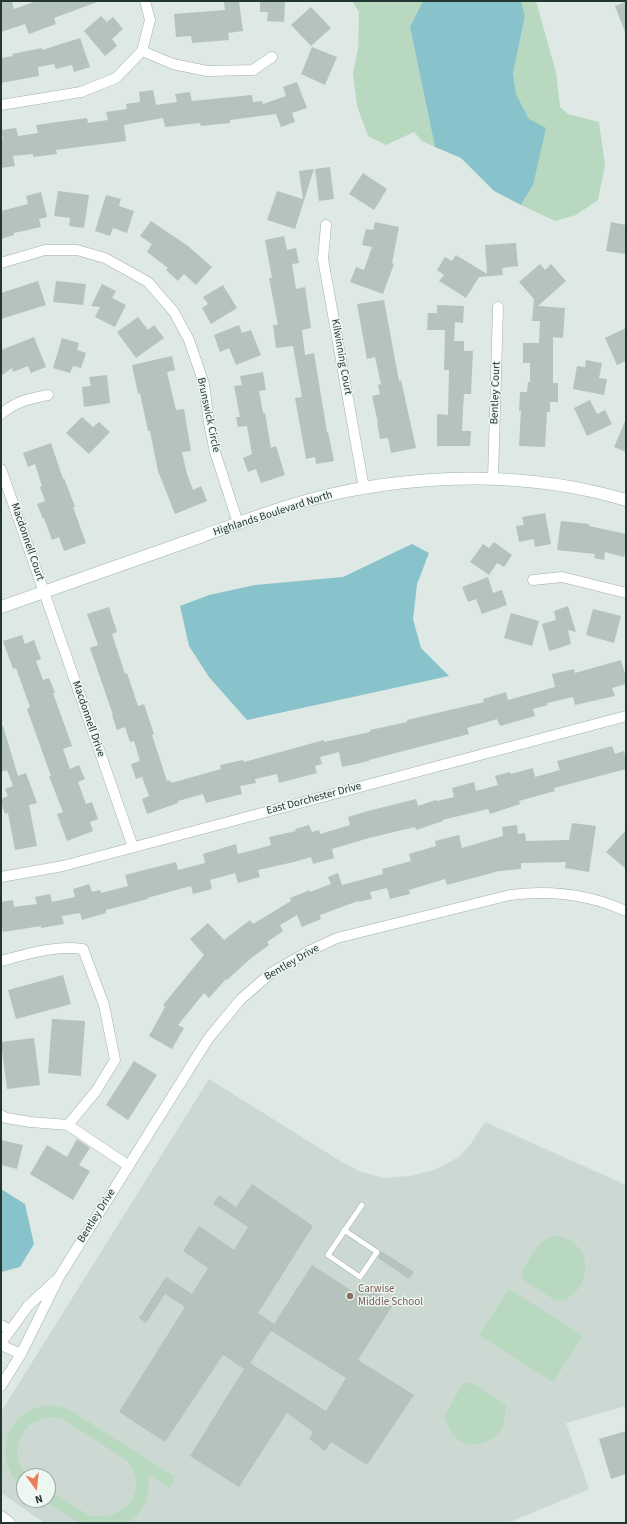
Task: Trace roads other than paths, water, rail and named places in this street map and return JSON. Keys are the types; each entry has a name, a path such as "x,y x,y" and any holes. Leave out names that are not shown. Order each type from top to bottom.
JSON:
{"street":[{"path":"1,105 81,92 116,78 142,51 150,20 145,1"},
{"path":"142,51 173,64 207,71 253,70 272,56"},
{"name":"Kilwinning Court","path":"326,225 323,259 364,488"},
{"name":"Brunswick Circle","path":"1,263 45,250 77,250 105,258 148,282 174,312 189,340 204,384 208,423 238,523"},
{"name":"Bentley Court","path":"493,479 498,307"},
{"path":"1,414 11,406 23,400 48,395"},
{"name":"Macdonnell Court","path":"1,469 44,592"},
{"name":"Highlands Boulevard North","path":"1,607 298,503 364,488 418,481 461,478 493,479 532,482 566,487 626,500"},
{"path":"533,580 562,577 626,593"},
{"name":"Macdonnell Drive","path":"44,592 133,847"},
{"name":"East Dorchester Drive","path":"1,877 63,866 626,716"},
{"name":"Bentley Drive","path":"1,1386 21,1354 59,1277 208,1039 241,999 271,973 309,951 337,938 497,898 547,892 603,902 626,911"},
{"path":"1,961 40,950 70,947 83,949 104,1005 115,1060 96,1090 68,1125"},
{"path":"1,1115 6,1118 31,1122 68,1125 129,1166"},
{"name":"Bentley Drive","path":"1,1344 28,1306 59,1277"},
{"path":"1,1325 10,1330"},
{"path":"1,1344 21,1354"},
{"path":"1,1517 9,1523"}],"lane":[{"path":"344,1230 377,1252 360,1277 328,1255 344,1230 362,1205"}],"water":[{"path":"423,1 521,1 525,16 513,73 516,94 529,119 546,128 533,185 521,205 494,191 461,158 435,147 410,27"},
{"path":"412,544 429,553 417,584 413,619 421,648 449,676 247,720 209,677 189,646 180,606 209,595 255,585 343,577"},
{"path":"1,1189 25,1204 34,1244 20,1267 1,1272"}],"place":[{"name":"Carwise Middle School","path":"350,1296"}]}
